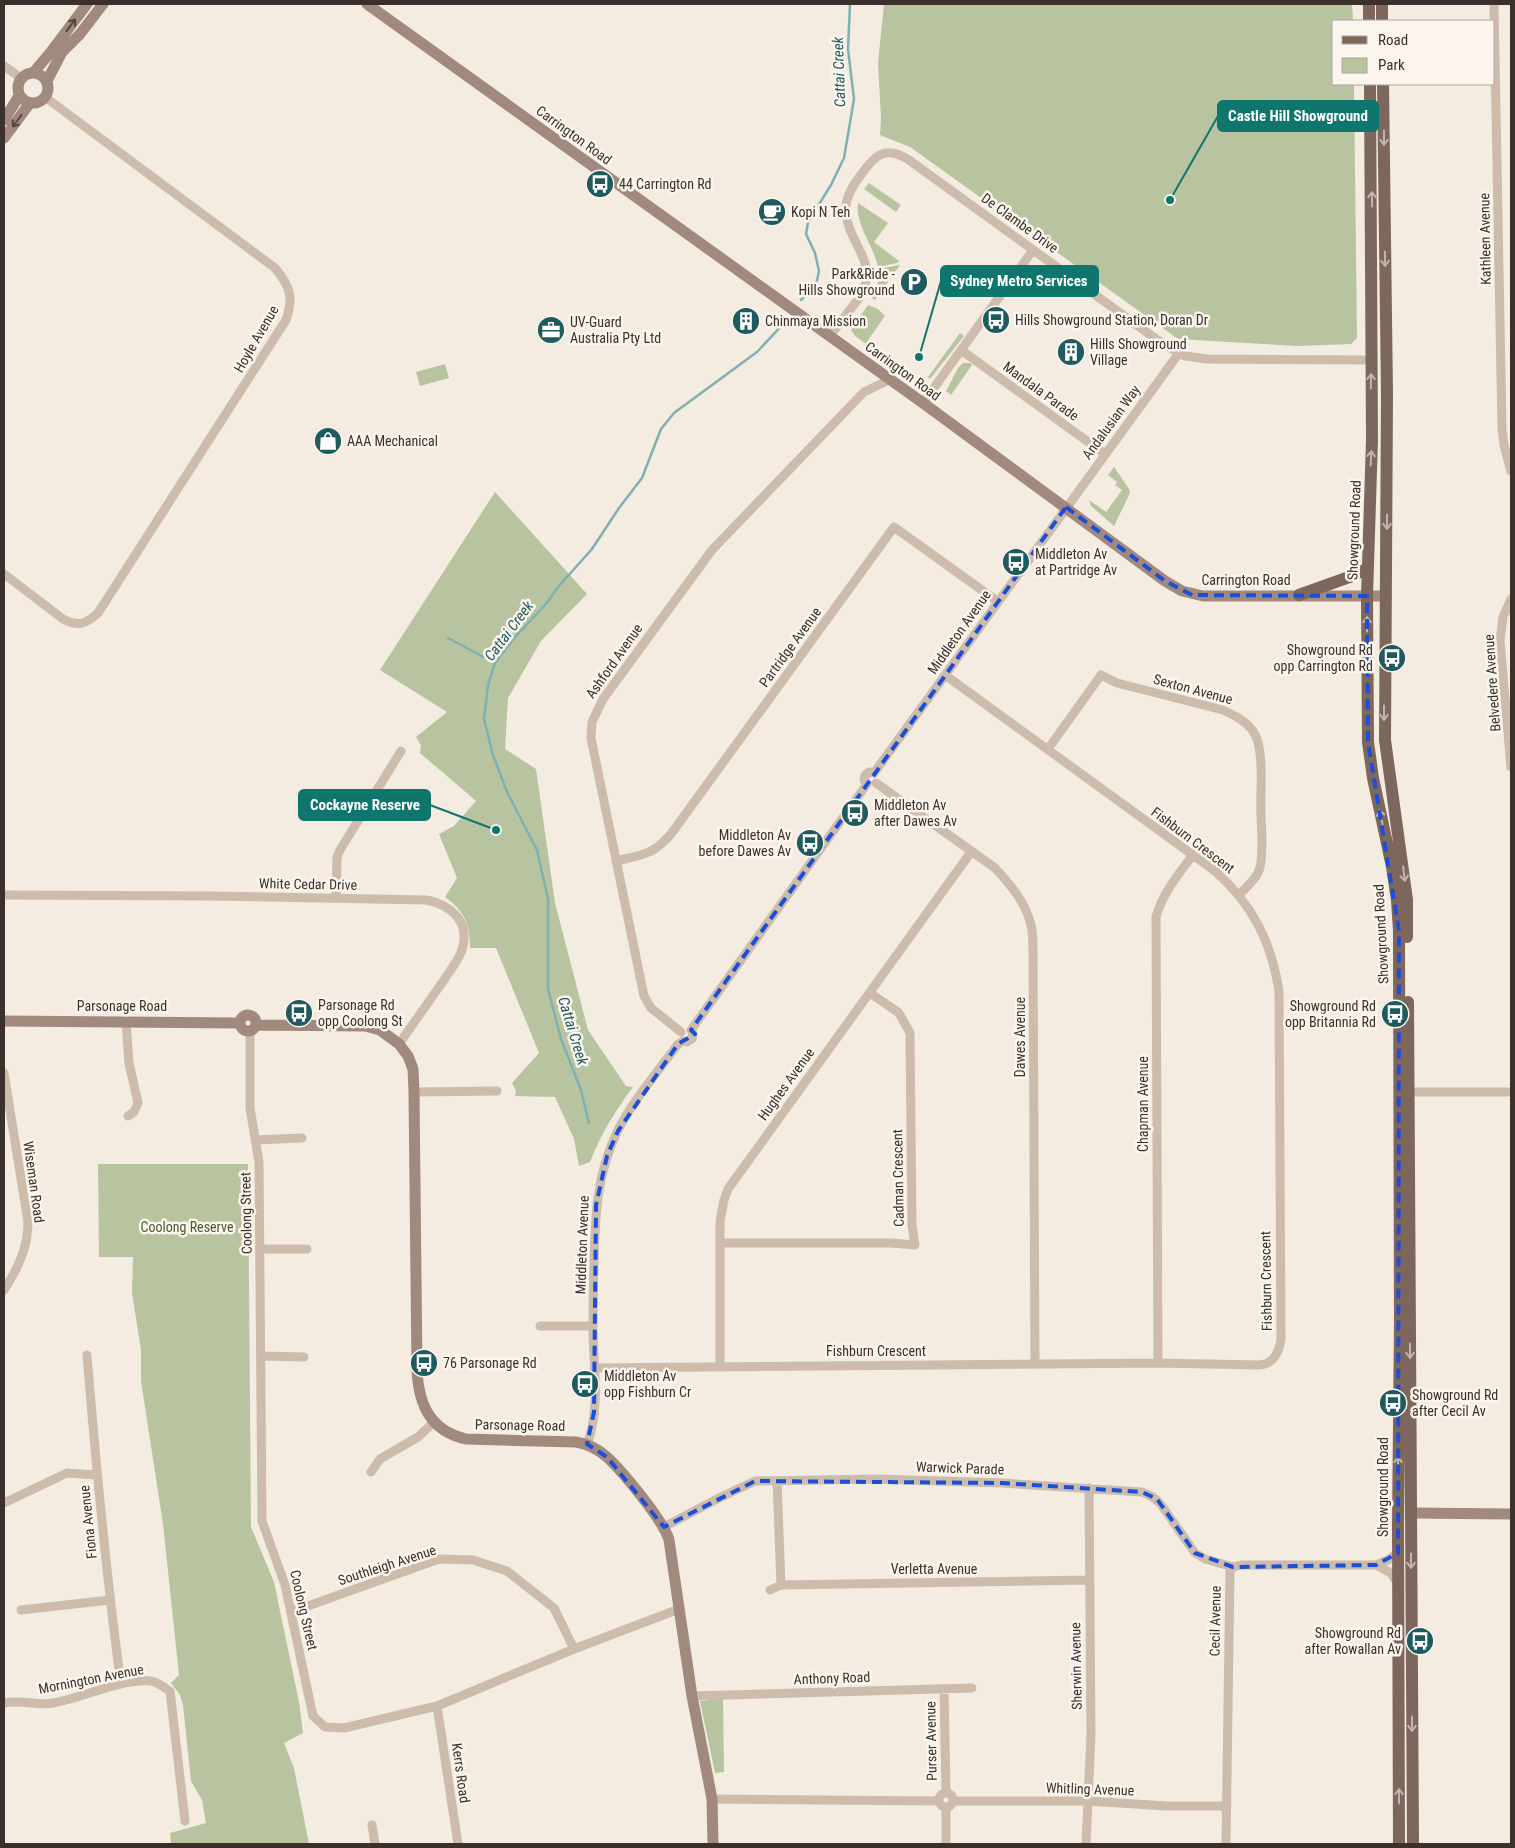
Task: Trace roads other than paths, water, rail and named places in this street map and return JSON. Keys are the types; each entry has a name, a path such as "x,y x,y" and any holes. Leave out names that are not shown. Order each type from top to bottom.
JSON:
{"main road":[{"path":"87,4 45,60 32,72 21,78 17,87 19,96 26,102 38,103 45,97 48,90 47,81 62,52 80,34 102,4"},
{"name":"Carrington Road","path":"367,4 1165,580 1187,593 1203,596 1386,596"},
{"path":"1369,4 1369,20"},
{"path":"1382,4 1382,20"},
{"path":"32,72 41,75 47,81"},
{"name":"Showground Road","path":"1370,85 1372,440 1367,596 1368,742 1373,778 1393,875 1399,931 1399,1844"},
{"name":"Showground Road","path":"1383,85 1386,360 1385,740 1407,900 1412,1844"},
{"path":"4,120 19,96"},
{"path":"4,138 30,103"},
{"path":"1372,360 1386,360"},
{"path":"1299,595 1352,576 1368,568"},
{"name":"Parsonage Road","path":"4,1020 239,1023 242,1030 253,1028 365,1026 380,1030 399,1044 408,1056 413,1069 418,1385 420,1397 426,1410 434,1422 448,1433 466,1439 576,1442 588,1444"},
{"path":"588,1444 607,1457 664,1527 669,1540 692,1696 712,1799 712,1844"},
{"path":"1398,1513 1511,1514"}],"street":[{"name":"Kathleen Avenue","path":"1494,4 1494,20"},
{"name":"Kathleen Avenue","path":"1495,57 1502,429 1511,471"},
{"path":"4,66 21,78"},
{"name":"Hoyle Avenue","path":"4,574 73,624 82,624 98,613 286,320 290,307 290,293 285,280 275,268 45,97"},
{"name":"De Clambe Drive","path":"829,337 859,298 866,284 866,263 847,219 846,203 853,186 869,163 879,155 892,152 904,156 1178,353 1207,359 1372,360"},
{"path":"922,403 1033,250"},
{"name":"Mandala Parade","path":"961,350 1105,454"},
{"name":"Andalusian Way","path":"1066,507 1178,353"},
{"name":"Ashford Avenue","path":"681,1032 651,1008 644,996 591,738 592,722 602,699 712,550 864,392 889,380"},
{"name":"Middleton Avenue","path":"871,784 878,778 874,772 1066,507"},
{"name":"Partridge Avenue","path":"616,860 647,854 660,846 671,834 894,527 997,601"},
{"name":"Belvedere Avenue","path":"1511,599 1503,617 1500,641 1511,767"},
{"name":"Fishburn Crescent","path":"594,1368 1158,1363 1266,1365 1274,1359 1279,1350 1279,992 1270,950 1261,930 1239,895 1215,871 945,675"},
{"name":"Sexton Avenue","path":"1048,749 1101,675 1117,683 1223,710 1238,716 1249,726 1257,738 1260,764 1262,852 1260,869 1239,895"},
{"path":"336,898 337,857 340,850 401,751"},
{"path":"691,1030 871,784"},
{"name":"Dawes Avenue","path":"871,784 995,868 1010,884 1022,903 1031,926 1033,950 1035,1364"},
{"name":"Hughes Avenue","path":"720,1366 721,1209 728,1189 971,852"},
{"name":"Chapman Avenue","path":"1158,1363 1156,918 1160,903 1192,856"},
{"name":"White Cedar Drive","path":"4,895 428,900 445,905 458,917 463,931 464,945 452,968 399,1044"},
{"name":"Cadman Crescent","path":"720,1243 890,1243 915,1245 912,1226 910,1033 900,1013 870,993"},
{"path":"126,1021 129,1063 138,1104 134,1112 128,1116"},
{"name":"Coolong Street","path":"253,1028 250,1108 259,1162 262,1522 283,1576 313,1716 325,1727 344,1728 438,1706 574,1649 678,1609"},
{"path":"685,1029 691,1030 693,1034 692,1040 683,1041 680,1037 681,1032 685,1029"},
{"name":"Middleton Avenue","path":"588,1444 594,1423 593,1326 596,1205 607,1156 618,1131 635,1104 678,1044 683,1041"},
{"name":"Wiseman Road","path":"4,1073 8,1129 28,1226 22,1259 4,1290"},
{"path":"414,1092 496,1091"},
{"path":"1409,1092 1511,1092"},
{"path":"255,1140 302,1138"},
{"path":"260,1250 307,1249"},
{"path":"540,1326 593,1326"},
{"name":"Fiona Avenue","path":"87,1355 96,1475 121,1684"},
{"path":"261,1356 304,1357"},
{"path":"371,1472 380,1459 418,1437 434,1422"},
{"path":"4,1503 67,1473 96,1475"},
{"name":"Warwick Parade","path":"664,1527 716,1499 755,1481 876,1479 1002,1482 1089,1488 1149,1494 1157,1499 1195,1553 1205,1560 1233,1567"},
{"path":"777,1481 780,1586"},
{"name":"Sherwin Avenue","path":"1086,1844 1091,1734 1089,1488"},
{"name":"Cecil Avenue","path":"1226,1844 1230,1571 1233,1567 1241,1565 1376,1565 1398,1553"},
{"name":"Southleigh Avenue","path":"291,1611 439,1560 473,1560 506,1571 554,1608 574,1649"},
{"path":"1376,1565 1391,1573 1398,1586"},
{"name":"Verletta Avenue","path":"770,1590 780,1586 1089,1580"},
{"path":"21,1610 110,1600"},
{"name":"Mornington Avenue","path":"4,1703 24,1701 38,1705 54,1703 121,1684 151,1681 170,1691 185,1821"},
{"name":"Anthony Road","path":"692,1696 972,1688"},
{"name":"Purser Avenue","path":"944,1689 946,1793 951,1796 946,1803"},
{"name":"Kerrs Road","path":"438,1706 455,1844"},
{"name":"Whitling Avenue","path":"712,1799 946,1803 1088,1801 1166,1806 1226,1806"},
{"path":"946,1803 946,1844"},
{"path":"372,1825 375,1844"}],"waterway":[{"name":"Cattai Creek","path":"801,300 816,285 819,271 815,253 806,234 808,222 831,185 844,158 854,99 848,49 850,4"},
{"name":"Cattai Creek","path":"589,1123 581,1090 561,1039 548,989 548,899 537,850 507,792 493,755 484,719 488,685 495,663 515,637 546,604 558,587 592,549 619,508 642,478 661,429 674,413 757,352 787,320"},
{"path":"448,638 495,663"}],"place":[{"name":"44 Carrington Rd","path":"600,184"},
{"name":"Castle Hill Showground","path":"1170,200"},
{"name":"Kopi N Teh","path":"772,212"},
{"name":"Park&Ride - Hills Showground","path":"914,282"},
{"name":"Hills Showground Station, Doran Dr","path":"996,320"},
{"name":"Chinmaya Mission","path":"746,321"},
{"name":"UV-Guard Australia Pty Ltd","path":"551,330"},
{"name":"Hills Showground Village","path":"1071,352"},
{"name":"Sydney Metro Services","path":"919,357"},
{"name":"AAA Mechanical","path":"328,441"},
{"name":"Middleton Av at Partridge Av","path":"1016,562"},
{"name":"Showground Rd opp Carrington Rd","path":"1392,658"},
{"name":"Middleton Av after Dawes Av","path":"855,813"},
{"name":"Cockayne Reserve","path":"496,830"},
{"name":"Middleton Av before Dawes Av","path":"810,843"},
{"name":"Parsonage Rd opp Coolong St","path":"299,1013"},
{"name":"Showground Rd opp Britannia Rd","path":"1395,1014"},
{"name":"76 Parsonage Rd","path":"424,1363"},
{"name":"Middleton Av opp Fishburn Cr","path":"585,1384"},
{"name":"Showground Rd after Cecil Av","path":"1393,1403"},
{"name":"Showground Rd after Rowallan Av","path":"1420,1641"}],"park label":[{"name":"Coolong Reserve","path":"187,1227"}]}
